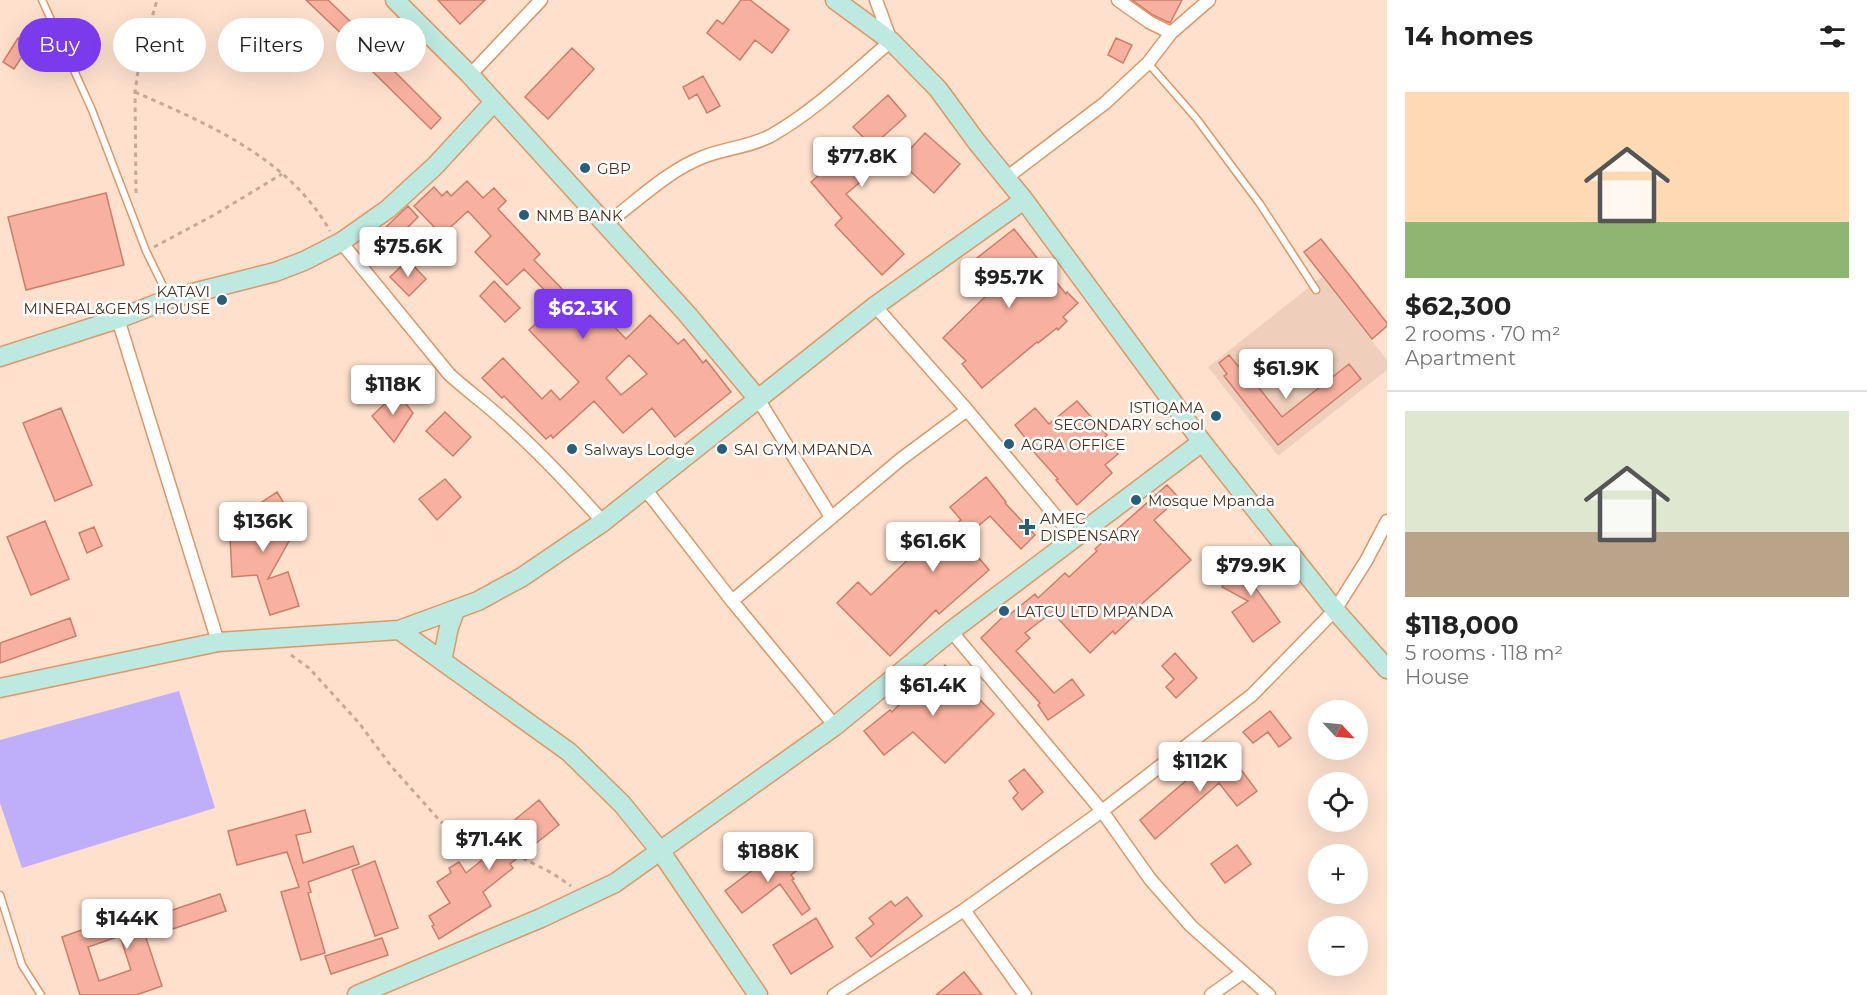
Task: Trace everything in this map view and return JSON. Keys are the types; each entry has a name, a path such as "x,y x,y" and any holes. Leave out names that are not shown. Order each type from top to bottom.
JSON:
{"street":[{"path":"395,0 470,75 687,314 758,399 831,517"},
{"path":"470,75 541,0"},
{"path":"835,0 891,41 938,89 976,141 1024,200 1202,442 1335,610 1387,669"},
{"path":"876,0 891,41"},
{"path":"1006,178 1081,123 1148,63 1171,33 1209,0"},
{"path":"1119,1 1149,22 1171,33"},
{"path":"605,225 684,166 704,157 769,137 791,124 891,41"},
{"path":"0,357 118,319 169,299 274,272 304,261 339,243 388,209 427,174 494,102"},
{"path":"0,688 218,642 399,630 455,611 522,577 603,522 875,306 1024,200"},
{"path":"339,243 449,374 538,453 603,522"},
{"path":"875,306 967,410 1074,538"},
{"path":"118,319 218,642"},
{"path":"732,601 901,459 967,410"},
{"path":"357,995 541,918 615,883 835,726 951,631 1202,442"},
{"path":"646,490 732,601 835,726"},
{"path":"834,995 964,910 1102,811 1252,695 1335,610 1366,561 1387,521"},
{"path":"442,661 455,611"},
{"path":"399,630 569,752 622,804 661,852 758,995"},
{"path":"951,631 1102,811 1150,879 1191,926 1269,995"},
{"path":"964,910 1025,995"},
{"path":"1211,995 1242,973"}],"lane":[{"path":"42,0 92,110 146,251 169,299"},
{"path":"1148,63 1189,110 1260,204 1316,291"},
{"path":"0,895 22,965 42,995"}],"path":[{"path":"134,221 137,180 135,92 140,63 157,0"},
{"path":"135,92 206,123 233,138 282,174 319,212 339,243"},
{"path":"146,251 214,215 282,174"},
{"path":"288,653 309,668 360,723 392,766 441,822 458,832 487,840 552,873 568,882 583,898"}],"shaded area":[{"name":"ISTIQAMA SECONDARY school","path":"1322,277 1387,360 1387,370 1278,456 1208,367"},
{"path":"179,691 215,808 22,868 0,803 0,740"}],"building":[{"path":"306,0 328,0 347,18 336,18 336,29"},
{"path":"438,0 485,0 460,24"},
{"path":"741,0 750,0 789,30 772,53 755,40 740,60 707,33 717,20 723,24"},
{"path":"1132,0 1182,0 1170,23 1153,15"},
{"path":"18,38 18,63 14,69 3,62"},
{"path":"1116,38 1132,45 1123,63 1108,55"},
{"path":"572,48 594,69 548,119 525,97"},
{"path":"373,72 395,72 441,118 431,129"},
{"path":"703,76 720,106 707,113 697,94 689,99 683,87"},
{"path":"888,95 906,116 858,159 870,174 846,194 904,254 882,275 835,225 842,218 811,182 863,137 853,127"},
{"path":"925,133 960,164 934,193 899,161"},
{"path":"467,181 483,198 494,188 506,201 498,209 540,254 534,260 567,294 570,290 599,319 603,315 626,339 650,315 678,344 684,339 703,363 706,360 731,392 675,437 652,408 623,433 594,401 553,438 551,435 546,439 504,396 502,398 482,378 503,358 542,399 551,390 560,400 579,382 529,330 557,303 524,269 507,285 475,252 491,236 468,211 442,235 414,206 434,187 442,196 447,191 451,196","holes":["629,355 647,374 621,395 606,378"]},
{"path":"106,193 124,265 26,290 8,217"},
{"path":"408,206 418,217 397,238 386,227"},
{"path":"1014,229 1066,294 1067,292 1078,303 1063,317 1067,321 1058,330 1057,328 1037,342 982,388 962,364 966,361 943,338 989,293 968,265"},
{"path":"1321,239 1387,323 1387,326 1372,339 1304,252"},
{"path":"408,260 426,279 409,296 390,277"},
{"path":"494,281 520,308 505,322 480,296"},
{"path":"1229,355 1238,366 1240,364 1282,417 1349,364 1361,379 1278,445 1224,376 1227,374 1219,363"},
{"path":"397,392 413,413 394,442 372,416"},
{"path":"1077,401 1107,435 1104,438 1118,454 1105,465 1112,473 1077,505 1015,425 1035,408 1049,424"},
{"path":"61,408 92,485 55,501 23,423"},
{"path":"445,412 471,437 453,456 426,431"},
{"path":"986,477 1005,503 1035,535 1021,549 990,516 963,539 989,570 939,614 936,610 890,656 837,603 858,582 871,595 920,548 923,551 961,520 950,507"},
{"path":"445,479 461,497 437,520 419,499"},
{"path":"1167,485 1179,498 1154,520 1191,560 1136,609 1138,612 1115,634 1113,631 1090,653 1052,612 1025,633 1030,638 1016,651 1054,693 1072,679 1084,695 1048,720 1038,705 1040,703 981,638 1007,613 1009,615 1035,594 1038,598 1065,573 1069,577 1097,551 1095,549"},
{"path":"277,492 290,513 267,528 289,541 268,579 288,572 299,606 270,615 257,575 232,577 230,535 239,517"},
{"path":"45,521 69,579 31,595 7,537"},
{"path":"94,527 102,546 87,553 79,533"},
{"path":"1253,552 1268,560 1254,586 1280,622 1253,642 1232,612 1248,601 1222,587 1237,559 1247,564"},
{"path":"70,618 76,636 0,663 0,643"},
{"path":"1175,653 1197,678 1176,698 1166,687 1174,679 1162,666"},
{"path":"945,665 994,714 945,763 913,732 884,755 864,731 890,710 892,712 917,687 920,691"},
{"path":"1270,711 1291,738 1279,747 1268,732 1253,743 1243,732"},
{"path":"1227,751 1257,791 1237,806 1219,783 1155,839 1140,820 1194,774 1195,776"},
{"path":"1024,769 1043,792 1022,810 1013,798 1018,793 1009,781"},
{"path":"539,800 559,825 510,864 513,868 483,892 491,906 439,939 429,916 450,903 437,882 451,873 449,868 459,862 466,873 512,836 506,827"},
{"path":"305,810 311,832 296,835 303,863 353,846 359,864 308,882 311,892 308,893 325,953 301,960 281,892 299,887 287,852 237,865 228,831"},
{"path":"1237,845 1251,864 1225,883 1211,864"},
{"path":"783,847 799,869 791,875 794,879 792,880 810,909 802,915 780,884 742,913 725,891"},
{"path":"375,861 398,928 375,936 352,870"},
{"path":"220,894 226,911 146,938 162,986 136,995 80,995 62,937 133,912 137,922","holes":["120,936 131,970 99,981 88,947"]},
{"path":"907,897 922,916 871,957 856,938 874,924 869,918 891,901 895,906"},
{"path":"816,918 833,947 791,974 773,945"},
{"path":"382,938 388,955 331,974 325,956"},
{"path":"964,972 982,995 936,995"}],"place":[{"name":"GBP","path":"585,168"},
{"name":"NMB BANK","path":"524,215"},
{"name":"KATAVI MINERAL&GEMS HOUSE","path":"222,300"},
{"name":"ISTIQAMA SECONDARY school","path":"1216,416"},
{"name":"AGRA OFFICE","path":"1009,444"},
{"name":"Salways Lodge","path":"572,449"},
{"name":"SAI GYM MPANDA","path":"722,449"},
{"name":"Mosque Mpanda","path":"1136,500"},
{"name":"AMEC DISPENSARY","path":"1027,527"},
{"name":"LATCU LTD MPANDA","path":"1004,611"}]}
